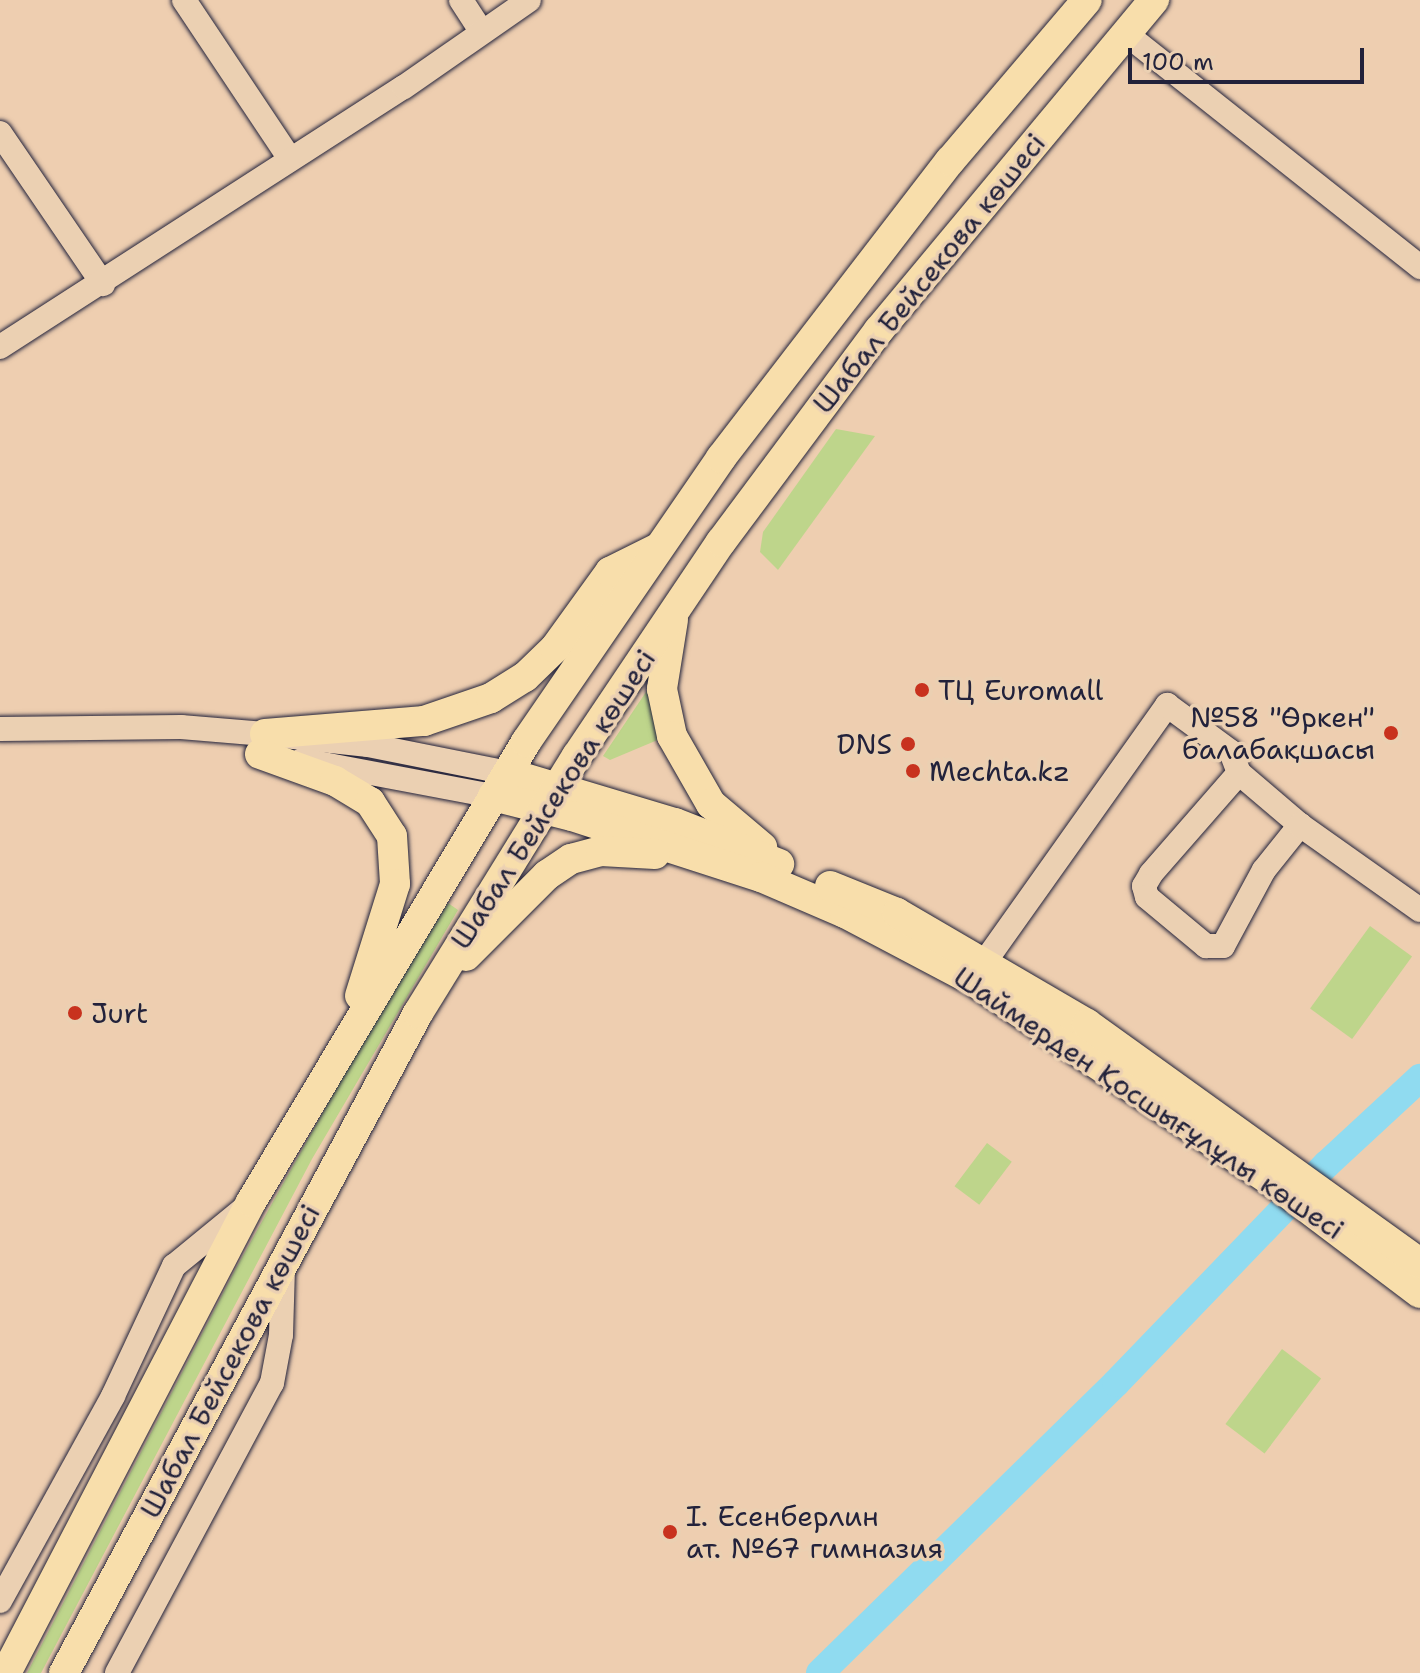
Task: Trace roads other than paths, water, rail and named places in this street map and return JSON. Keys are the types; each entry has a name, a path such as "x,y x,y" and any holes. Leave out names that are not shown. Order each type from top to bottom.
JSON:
{"main road":[{"name":"Шабал Бейсекова көшесі","path":"6,1673 251,1202 500,784 721,458 950,161 1087,0"},
{"name":"Шабал Бейсекова көшесі","path":"64,1673 284,1258 431,991 551,797 675,610 879,330 1154,0"},
{"path":"263,744 424,721 491,698 525,677 555,648 610,572 660,547"},
{"path":"675,610 662,689 672,736 711,804 789,868"},
{"path":"263,744 370,802 392,836 395,884 345,1045"},
{"name":"Шаймерден Қосшығұлұлы көшесі","path":"500,784 675,823 897,913 978,970"},
{"name":"Шаймерден Қосшығұлұлы көшесі","path":"551,797 694,857 761,877 978,970 1087,1024 1278,1173 1333,1212 1420,1263"},
{"path":"431,991 547,875 571,859 601,851 694,857"},
{"name":"Шаймерден Қосшығұлұлы көшесі","path":"1333,1212 1420,1293"}],"street":[{"path":"184,0 290,159"},
{"path":"461,0 481,31"},
{"path":"0,347 103,284 529,0"},
{"path":"1125,33 1420,267"},
{"path":"0,133 103,284"},
{"path":"978,970 1167,705 1231,752 1239,773 1300,825 1420,910"},
{"name":"Шаймерден Қосшығұлұлы көшесі","path":"0,729 181,727 364,768 500,784"},
{"path":"1239,773 1151,874 1144,886 1147,897 1206,946 1223,946 1264,870 1300,825"},
{"path":"0,1601 113,1396 174,1266 251,1202"},
{"path":"117,1673 272,1383 281,1335 284,1258"}],"waterway":[{"path":"820,1673 1116,1383 1327,1164 1420,1078"}],"place":[{"name":"ТЦ Euromall","path":"922,690"},
{"name":"№58 \"Өркен\" балабақшасы","path":"1391,733"},
{"name":"DNS","path":"908,744"},
{"name":"Mechta.kz","path":"913,771"},
{"name":"Jurt","path":"75,1013"},
{"name":"І. Есенберлин ат. №67 гимназия","path":"670,1532"}]}
